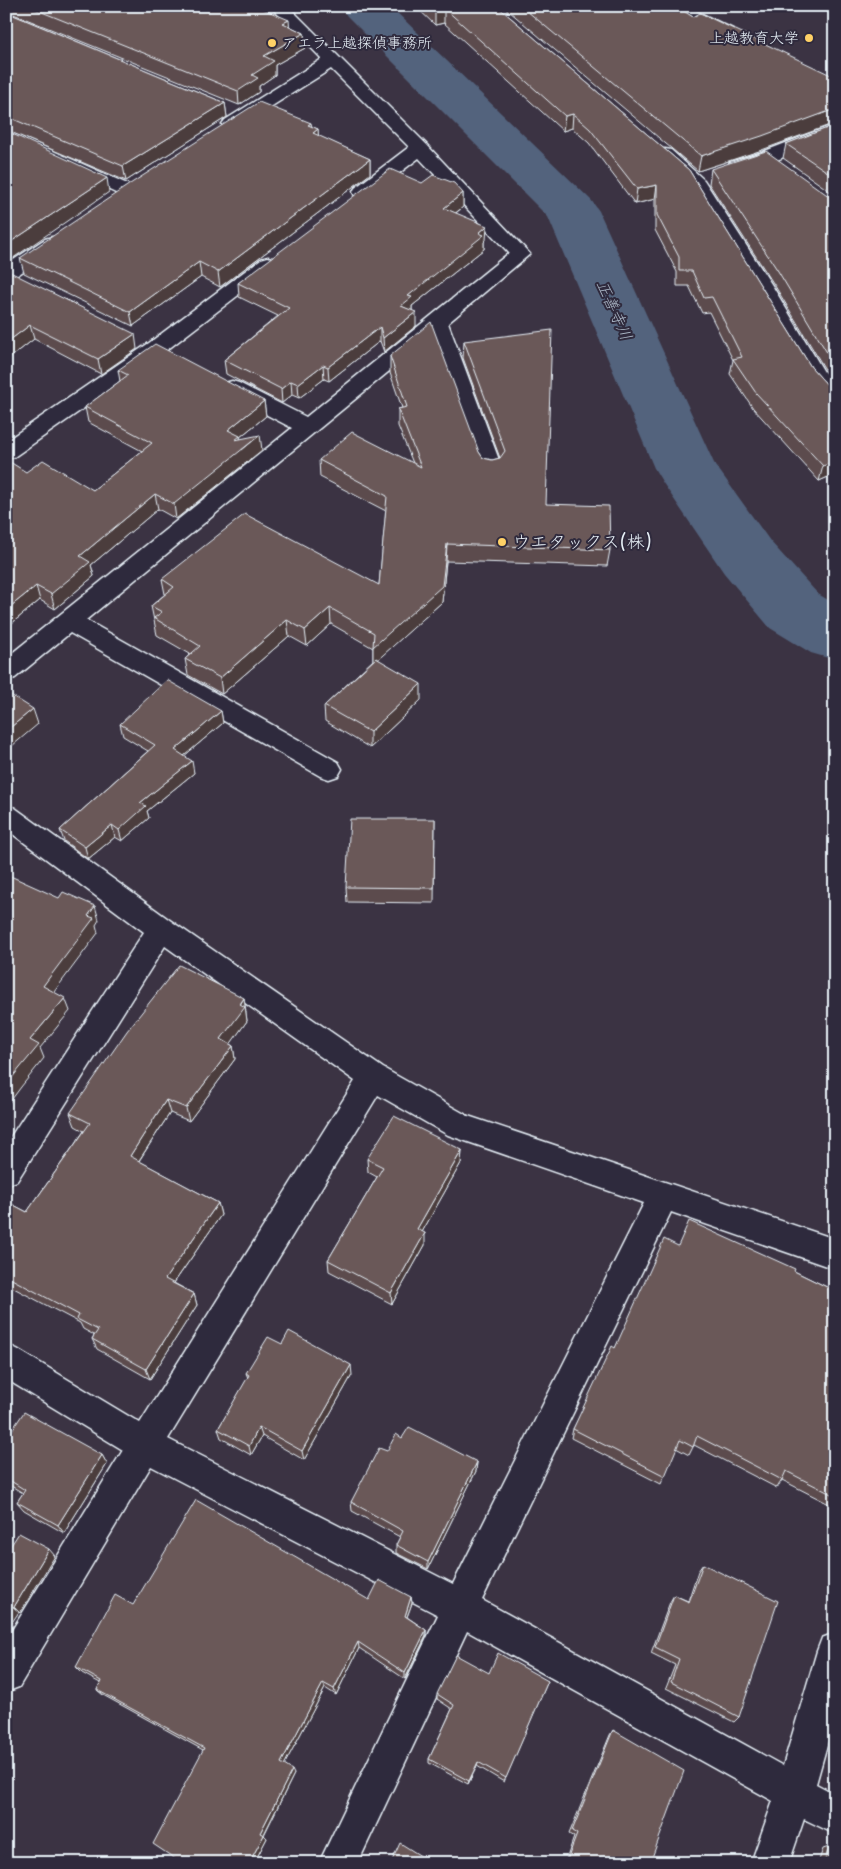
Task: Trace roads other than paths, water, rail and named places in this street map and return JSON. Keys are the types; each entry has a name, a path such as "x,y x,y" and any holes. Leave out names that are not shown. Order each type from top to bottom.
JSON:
{"street":[{"path":"6,672 306,426 520,254 420,148 278,6"},
{"path":"672,6 740,39"},
{"path":"219,132 332,61"},
{"path":"226,108 244,116"},
{"path":"710,175 766,157 835,129"},
{"path":"6,136 127,191"},
{"path":"650,141 710,175 763,286 816,376 835,397"},
{"path":"350,201 420,148"},
{"path":"766,157 781,168"},
{"path":"111,202 144,180"},
{"path":"11,276 71,230"},
{"path":"6,452 156,348 280,254"},
{"path":"437,320 491,468"},
{"path":"218,380 306,426"},
{"path":"69,621 329,768"},
{"path":"6,815 160,929 373,1077 459,1126 835,1254"},
{"path":"6,1171 160,929"},
{"path":"6,1674 145,1445 373,1077"},
{"path":"338,1863 460,1608 663,1196"},
{"path":"6,1360 145,1445 460,1608 835,1815"},
{"path":"770,1863 794,1794 835,1650"}],"waterway":[{"name":"正善寺川","path":"363,6 572,211 685,468 747,557 794,611 835,636"}],"place":[{"name":"上越教育大学","path":"809,38"},
{"name":"アエラ上越探偵事務所","path":"272,43"},
{"name":"ウエタックス(株)","path":"502,542"}]}
